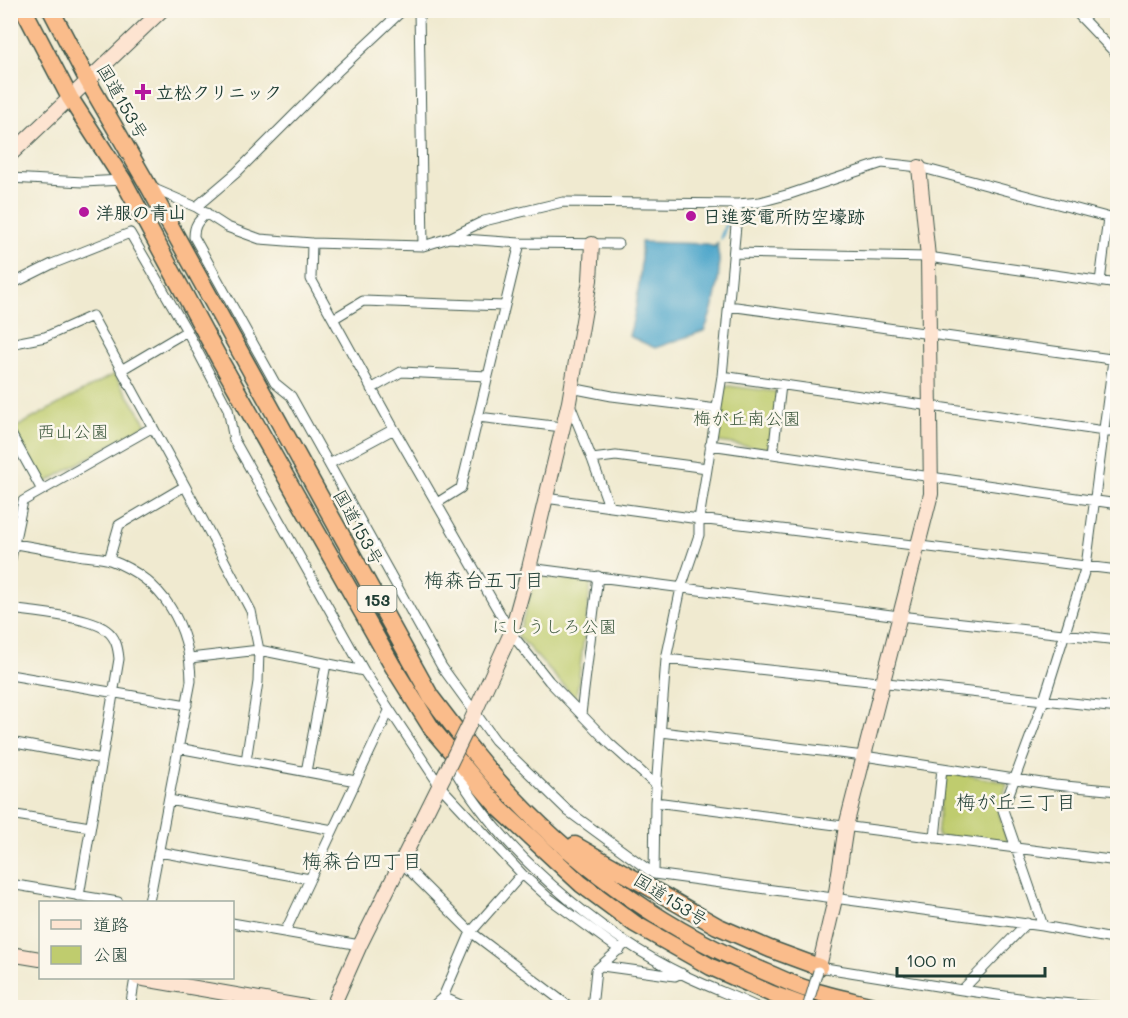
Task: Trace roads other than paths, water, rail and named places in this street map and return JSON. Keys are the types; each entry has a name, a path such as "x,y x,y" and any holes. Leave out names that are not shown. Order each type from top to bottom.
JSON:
{"highway":[{"name":"153","path":"24,10 70,98 123,180 221,362 392,665 432,729 499,808 581,884 635,924 711,967 808,1008"},
{"name":"国道153号","path":"51,10 88,81 150,187 241,356 431,697 477,757 543,828 638,905 688,935 743,963 810,990 881,1008"},
{"path":"543,828 717,926 818,969"}],"street":[{"path":"10,155 162,10"},
{"path":"196,207 236,173 337,72 404,10"},
{"path":"419,10 423,246"},
{"path":"1074,10 1118,56"},
{"path":"150,187 196,207 227,228 260,239 423,246 449,238 484,222 563,202 738,204 760,202 882,163 919,167 1113,219 1100,282"},
{"path":"808,1008 835,899 846,826 931,495 928,257 919,167"},
{"path":"10,178 83,182 123,180"},
{"path":"654,874 655,802 666,659 681,588 699,535 699,519 722,376 738,204"},
{"path":"207,213 197,222 194,237 275,383 291,396 472,719 568,811 654,874 1027,923 1118,940"},
{"path":"10,285 52,264 130,233 212,377 228,409 234,440 364,671 389,711 442,781 522,874 560,907 620,950"},
{"path":"449,238 520,243 618,244"},
{"path":"312,243 311,279 371,389 511,633 549,681 608,742 657,786"},
{"path":"437,502 461,488 520,243"},
{"path":"332,1008 360,945 442,781 511,633 529,568 570,395 590,280 592,244"},
{"path":"734,253 928,257 1118,284"},
{"path":"333,319 363,301 504,306"},
{"path":"729,306 1115,360"},
{"path":"10,344 45,337 92,316 251,611 259,650 258,681 246,761"},
{"path":"1043,926 1003,810 1044,700 1086,566 1115,360 1118,322"},
{"path":"121,370 187,331"},
{"path":"241,356 258,352"},
{"path":"212,377 221,362"},
{"path":"371,389 401,372 488,376"},
{"path":"722,376 1118,433"},
{"path":"773,454 782,385"},
{"path":"570,395 612,396 717,410"},
{"path":"570,395 609,506"},
{"path":"478,417 562,427"},
{"path":"10,563 12,543 23,501 153,427"},
{"path":"329,464 394,429"},
{"path":"10,432 42,489"},
{"path":"710,445 1118,504"},
{"path":"592,459 616,456 707,468"},
{"path":"109,560 119,525 185,486"},
{"path":"545,498 1118,570"},
{"path":"12,543 109,560 141,576 164,598 182,626 190,658 191,681 149,901"},
{"path":"529,568 899,616 1063,636 1118,640"},
{"path":"581,714 598,576"},
{"path":"10,609 92,623 106,630 117,642 119,659 79,896"},
{"path":"190,658 259,650 364,671"},
{"path":"666,659 1118,708"},
{"path":"306,772 326,664"},
{"path":"10,675 186,705"},
{"path":"285,932 389,711"},
{"path":"432,729 463,785 488,820 533,868 574,904 627,942 681,974 759,1008"},
{"path":"660,732 864,756 1014,780 1118,791"},
{"path":"10,742 102,759"},
{"path":"178,748 356,781"},
{"path":"935,838 942,768"},
{"path":"169,800 333,830"},
{"path":"655,802 1118,861"},
{"path":"10,814 90,827"},
{"path":"159,852 310,879"},
{"path":"401,862 471,932 571,1008"},
{"path":"431,1008 443,997 471,932 522,874"},
{"path":"10,884 107,901"},
{"path":"234,923 360,945"},
{"path":"962,990 1027,923"},
{"path":"592,1008 596,970 627,942"},
{"path":"10,954 39,959"},
{"path":"602,966 675,976 681,974"},
{"path":"818,969 1040,1001 1115,1008"},
{"path":"130,1008 137,979"},
{"path":"143,979 311,1008"},
{"path":"443,997 467,1008"}],"water":[{"path":"641,242 708,244 714,247 718,242 717,287 704,331 655,348 629,336 638,289"}],"waterway":[{"path":"721,238 729,216"}],"place":[{"name":"立松クリニック","path":"143,92"},
{"name":"洋服の青山","path":"84,212"},
{"name":"日進変電所防空壕跡","path":"691,216"}],"district":[{"name":"梅森台五丁目","path":"484,579"},
{"name":"梅が丘三丁目","path":"1016,801"},
{"name":"梅森台四丁目","path":"362,860"}],"park label":[{"name":"梅が丘南公園","path":"747,418"},
{"name":"西山公園","path":"73,431"},
{"name":"にしうしろ公園","path":"554,626"}]}
